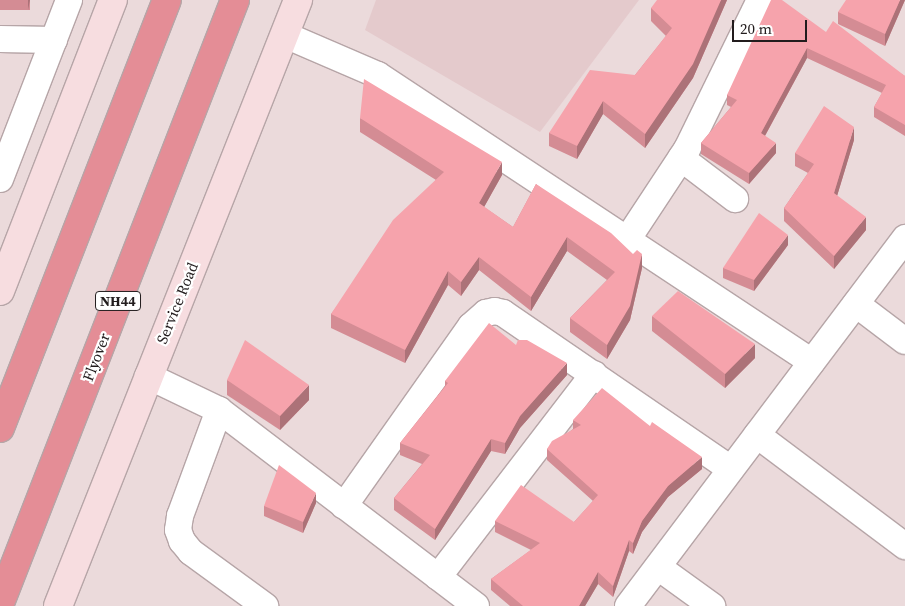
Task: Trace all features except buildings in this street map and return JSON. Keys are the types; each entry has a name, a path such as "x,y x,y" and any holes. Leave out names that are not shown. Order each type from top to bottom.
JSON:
{"highway":[{"path":"0,428 166,0"},
{"name":"Flyover","path":"0,603 235,0"}],"street":[{"path":"0,179 69,0"},
{"path":"0,291 113,0"},
{"name":"Service Road","path":"58,606 298,0"},
{"path":"627,240 681,158 760,0"},
{"path":"284,35 378,75 812,362"},
{"path":"0,39 54,40"},
{"path":"681,158 735,199"},
{"path":"628,606 905,238"},
{"path":"856,304 905,341"},
{"path":"344,506 471,326 486,313 495,311 503,313 731,469"},
{"path":"438,577 594,374"},
{"path":"148,376 219,410 476,606"},
{"path":"219,410 180,516 178,530 182,540 191,552 265,606"},
{"path":"757,434 905,546"},
{"path":"658,567 712,606"}],"shaded area":[{"path":"376,0 639,0 540,132 365,30"}]}
